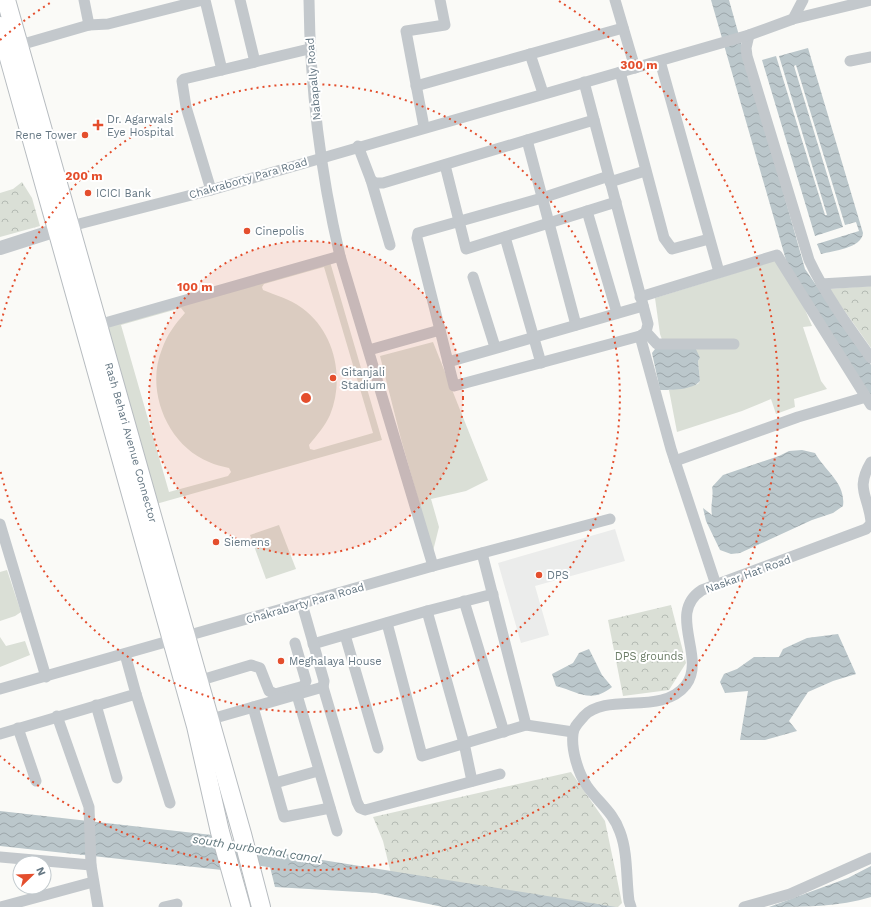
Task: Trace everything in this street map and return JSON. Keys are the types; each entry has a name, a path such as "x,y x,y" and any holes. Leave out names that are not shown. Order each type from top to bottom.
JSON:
{"main road":[{"name":"Rash Behari Avenue Connector","path":"6,0 20,45 64,228 179,639 198,681 242,834 254,885 261,907"},
{"name":"Rash Behari Avenue Connector","path":"0,26 64,228 98,325 179,639 196,726 220,832 241,907"}],"street":[{"path":"84,0 89,25"},
{"path":"20,45 89,25 108,24 204,0 222,70"},
{"path":"240,0 255,62"},
{"name":"Nabapally Road","path":"309,0 310,49 320,157 340,256 433,566"},
{"path":"424,127 406,31 445,25 440,0"},
{"path":"615,0 635,68"},
{"path":"793,19 803,0"},
{"name":"Chakraborty Para Road","path":"64,228 211,190 424,127 660,61 745,36 793,19 871,0"},
{"path":"416,86 623,28"},
{"path":"745,36 747,56 802,238 821,284 871,358"},
{"path":"211,190 186,107 182,81 188,77 310,49"},
{"path":"530,54 543,93"},
{"path":"850,61 871,57"},
{"path":"660,61 719,272"},
{"path":"620,72 664,238 668,246 672,249 679,248 709,239"},
{"path":"584,82 648,324 643,334 675,461 716,585"},
{"path":"372,180 374,183 383,183 594,120"},
{"path":"527,140 542,198 550,222 576,325"},
{"path":"358,146 372,180 390,246"},
{"path":"445,164 466,249 616,202"},
{"path":"643,334 454,386 417,238 418,233 609,179 646,171"},
{"path":"587,210 617,313"},
{"path":"0,248 64,228"},
{"path":"505,237 540,362"},
{"path":"448,362 495,347 617,313 641,301 719,272 777,255 868,401 798,417 675,461"},
{"path":"98,325 340,256"},
{"path":"473,277 495,347"},
{"path":"821,284 871,281"},
{"path":"368,350 440,330"},
{"path":"643,334 657,344 734,344"},
{"path":"871,462 864,475 863,484 863,492 871,521"},
{"name":"Chakrabarty Para Road","path":"0,690 433,566 610,519"},
{"path":"0,524 46,676"},
{"name":"Naskar Hat Road","path":"572,732 586,714 598,708 622,704 656,702 674,695 685,686 690,677 691,666 686,615 689,602 693,596 716,585 834,542 866,529 871,524"},
{"path":"482,553 526,725"},
{"path":"313,644 428,610 493,594"},
{"path":"464,601 504,732"},
{"path":"302,604 324,681 323,688 360,808 365,810 500,774"},
{"path":"428,610 464,744 472,781"},
{"path":"387,623 422,756 526,725 572,732 578,764 586,784 614,817 620,832 631,907"},
{"path":"345,635 378,748"},
{"path":"198,681 251,665 260,668 269,691 272,693 304,686 306,681 295,642"},
{"path":"124,654 170,803"},
{"path":"208,720 323,688"},
{"path":"0,734 136,694"},
{"path":"297,695 337,831"},
{"path":"96,705 117,778"},
{"path":"252,707 284,817 330,808"},
{"path":"57,716 89,810 90,864 98,907"},
{"path":"18,728 36,781"},
{"path":"275,783 318,770"},
{"path":"0,857 90,864"},
{"path":"744,907 790,894 871,858"},
{"path":"1,907 93,882"},
{"path":"164,907 177,904"}],"shaded area":[{"name":"DPS","path":"615,529 625,561 535,586 549,635 521,643 498,563"}],"green space":[{"path":"22,182 32,198 40,226 0,237 0,193 13,189"},
{"path":"328,255 382,440 156,504 103,320","holes":["324,267 373,433 314,450 310,449 309,445 328,419 334,401 337,386 334,357 329,343 313,318 302,308 287,299 263,290 262,287 264,284","181,308 185,313 166,339 157,365 156,382 158,398 163,414 171,430 182,443 194,454 211,463 229,468 231,472 228,476 169,492 121,325"]},
{"path":"783,258 812,326 803,327 821,381 827,389 794,399 795,407 776,414 771,399 742,411 677,432 669,390 698,384 700,381 698,361 700,358 665,348 660,334 655,298"},
{"path":"871,286 871,348 829,289"},
{"path":"433,342 488,480 466,491 431,499 439,527 433,551 401,439 380,356"},
{"path":"279,525 296,569 266,579 250,535"},
{"path":"7,570 21,612 15,616 0,621 0,572"},
{"name":"DPS grounds","path":"671,605 686,663 669,690 623,696 608,620"},
{"path":"0,637 6,646 25,641 30,655 0,667"},
{"path":"571,772 605,821 622,903 618,907 509,907 394,886 383,841 373,817"}],"water":[{"path":"711,0 729,0 805,269 871,365 871,396 788,267"},
{"path":"808,48 863,233 858,242 846,248 821,254 817,244 859,231 856,222 845,225 796,65 794,66 843,227 815,236 762,60 776,56 825,215 827,215 779,56"},
{"path":"695,347 700,358 698,361 700,381 697,384 687,388 660,390 652,353 655,349"},
{"path":"802,450 815,453 834,478 841,491 843,506 833,513 812,520 740,553 731,554 720,550 706,521 703,508 712,515 712,487 723,475 779,456 789,451"},
{"path":"838,634 856,674 833,681 808,692 789,721 797,731 765,740 740,740 748,691 725,693 720,682 724,674 737,669 754,657 779,657 783,649 807,638"},
{"path":"589,649 602,675 612,687 598,695 591,696 556,686 552,674 573,663 579,653"},
{"path":"0,811 212,835 222,870 0,846"},
{"path":"266,851 616,907 443,907 376,893 275,887"},
{"path":"871,866 871,897 834,905 769,907 848,878"}],"waterway":[{"name":"south purbachal canal","path":"222,854 283,864"}],"place":[{"name":"Dr. Agarwals Eye Hospital","path":"98,125"},
{"name":"Rene Tower","path":"85,135"},
{"name":"ICICI Bank","path":"88,193"},
{"name":"Cinepolis","path":"247,231"},
{"name":"Gitanjali Stadium","path":"333,378"},
{"name":"Siemens","path":"216,542"},
{"name":"DPS","path":"539,575"},
{"name":"Meghalaya House","path":"281,661"}]}
